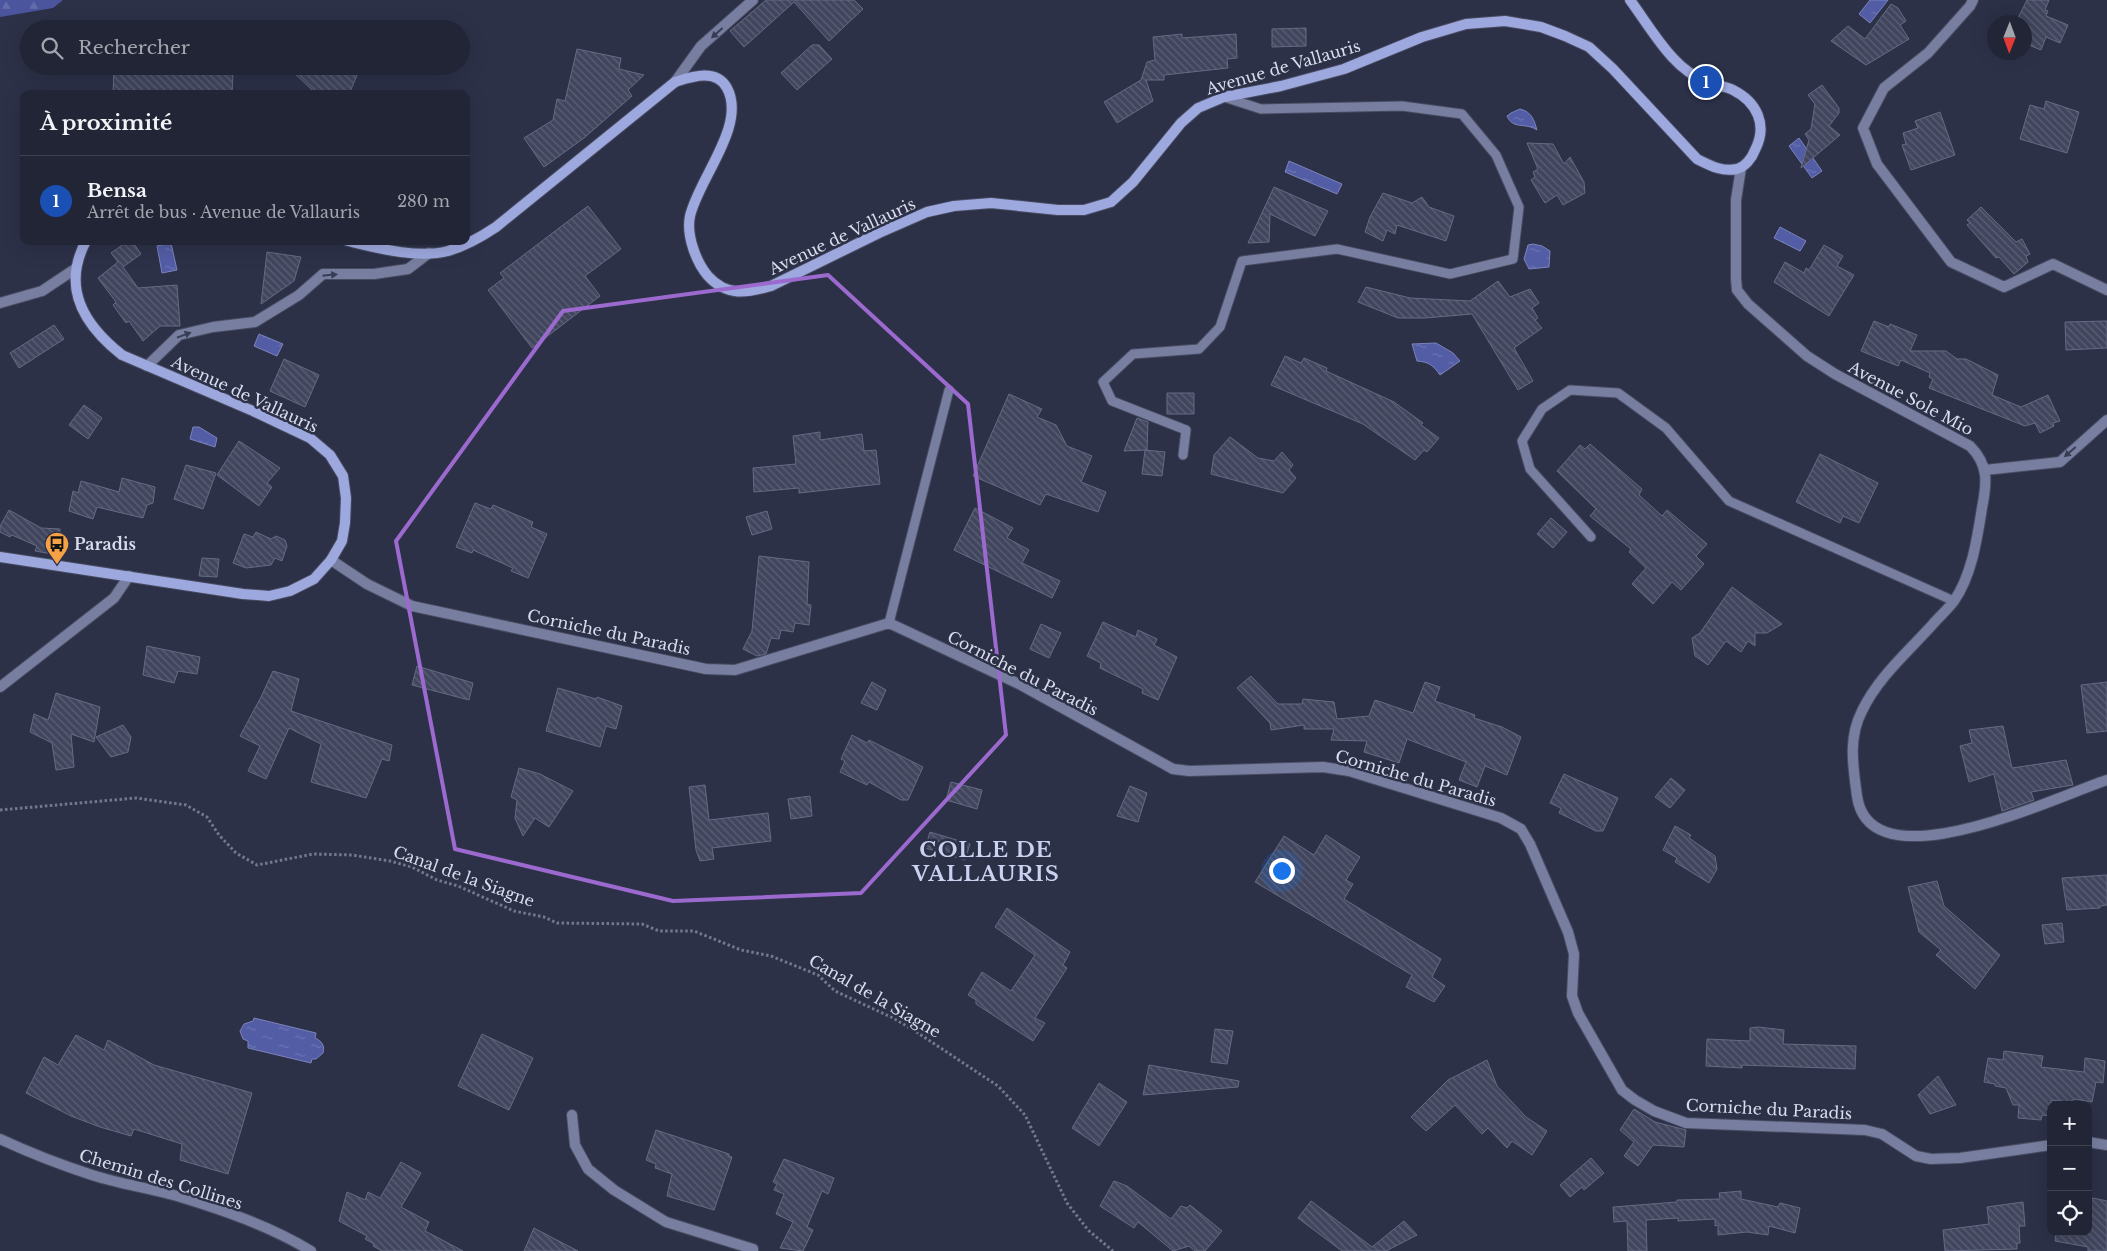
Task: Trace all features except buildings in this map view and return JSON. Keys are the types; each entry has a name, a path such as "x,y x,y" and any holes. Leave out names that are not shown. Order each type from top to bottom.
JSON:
{"main road":[{"path":"1630,0 1673,58 1686,70 1706,82 1732,90 1750,101 1758,113 1760,131 1757,146 1752,158 1740,168"},
{"name":"Avenue de Vallauris","path":"470,243 496,227 675,82 703,74 725,84 733,107 731,122 702,184 690,216 689,228 699,264 710,278 722,288 737,293 771,286 879,233 927,212 954,206 991,203 1058,210 1084,210 1112,202 1133,182 1181,123 1198,108 1224,97 1281,86 1344,68 1422,37 1466,24 1505,22 1541,27 1589,47 1613,69 1697,159 1713,167 1728,170 1740,168"},
{"name":"Avenue de Vallauris","path":"0,557 243,594 269,596 290,591 314,579 331,560 342,541 346,498 342,476 330,455 310,438 122,355 106,342 91,324 80,306 75,286 75,269 84,245"},
{"name":"Avenue de Vallauris","path":"365,245 429,253 447,252 464,245"}],"street":[{"path":"675,82 702,46 753,0"},
{"path":"1973,0 1970,6 1928,53 1884,88 1863,128 1876,164 1951,262 2004,287 2053,264 2107,290"},
{"name":"Avenue Sole Mio","path":"1740,168 1736,200 1736,279 1737,290 1748,304 1807,356 1835,374 1970,446 1980,456 1985,470"},
{"path":"148,366 179,335 255,322 299,295 323,274 374,274 408,269 429,253"},
{"path":"0,303 42,291 75,269"},
{"path":"2107,420 2060,462 1985,470 1985,492 1969,570 1954,601 1880,682 1862,711 1853,734 1852,761 1858,806 1875,826 1892,833 1935,836 1987,825 2107,780"},
{"name":"Corniche du Paradis","path":"331,560 367,584 412,606 706,669 735,670 889,623 1021,685 1173,769 1189,771 1323,767 1350,771 1501,818 1521,829 1530,844 1568,932 1574,954 1572,996 1578,1013 1622,1090 1635,1100 1654,1111 1686,1122 1865,1130 1882,1134 1916,1156 1931,1159 1960,1158 2047,1145"},
{"path":"0,687 114,598 129,576"},
{"path":"572,1115 575,1145 588,1169 614,1190 666,1222 753,1249 753,1251"},
{"name":"Chemin des Collines","path":"0,1140 39,1157 94,1176 178,1196 249,1221 291,1239 311,1251"},
{"path":"2092,1143 2107,1145"}],"lane":[{"path":"1183,455 1186,430 1112,401 1103,382 1133,354 1199,349 1220,327 1242,261 1338,249 1450,274 1513,259 1519,207 1496,155 1462,114 1402,106 1261,109 1224,97"},
{"path":"889,623 948,390"},
{"path":"1591,537 1530,469 1522,441 1542,409 1570,390 1618,393 1666,428 1729,501 1954,601"}],"path":[{"name":"Canal de la Siagne","path":"0,810 136,798 186,805 206,817 219,835 236,853 257,865 313,854 352,855 390,861 412,867 437,880 458,886 514,910 544,917 557,923 642,924 660,931 694,931 741,950 788,962 818,975 835,991 900,1023 998,1086 1025,1115 1067,1203 1088,1230 1112,1251"}],"highlighted area":[{"path":"828,275 968,404 1006,735 861,893 673,901 455,849 396,541 563,311"}],"green space":[{"path":"0,0 63,0 53,8 0,17"}],"water":[{"path":"1870,0 1888,0 1870,23 1859,14"},
{"path":"1520,109 1530,114 1537,130 1513,123 1507,116"},
{"path":"1799,138 1822,171 1812,178 1789,146"},
{"path":"1289,161 1342,184 1337,194 1285,172"},
{"path":"1780,227 1806,241 1800,251 1774,238"},
{"path":"171,245 177,270 162,273 157,246"},
{"path":"1528,245 1542,246 1550,251 1549,267 1529,269 1524,259"},
{"path":"259,334 283,344 277,356 254,346"},
{"path":"1436,343 1453,353 1460,361 1440,375 1430,365 1417,361 1412,344"},
{"path":"193,427 199,427 217,438 215,447 190,439"},
{"path":"254,1018 316,1033 315,1038 324,1048 323,1053 316,1059 312,1059 311,1063 248,1048 248,1041 243,1039 240,1031 244,1024 253,1021"}],"place":[{"name":"Bensa","path":"1706,82"},
{"name":"Paradis","path":"57,565"}],"district":[{"name":"COLLE DE VALLAURIS","path":"986,862"}]}
